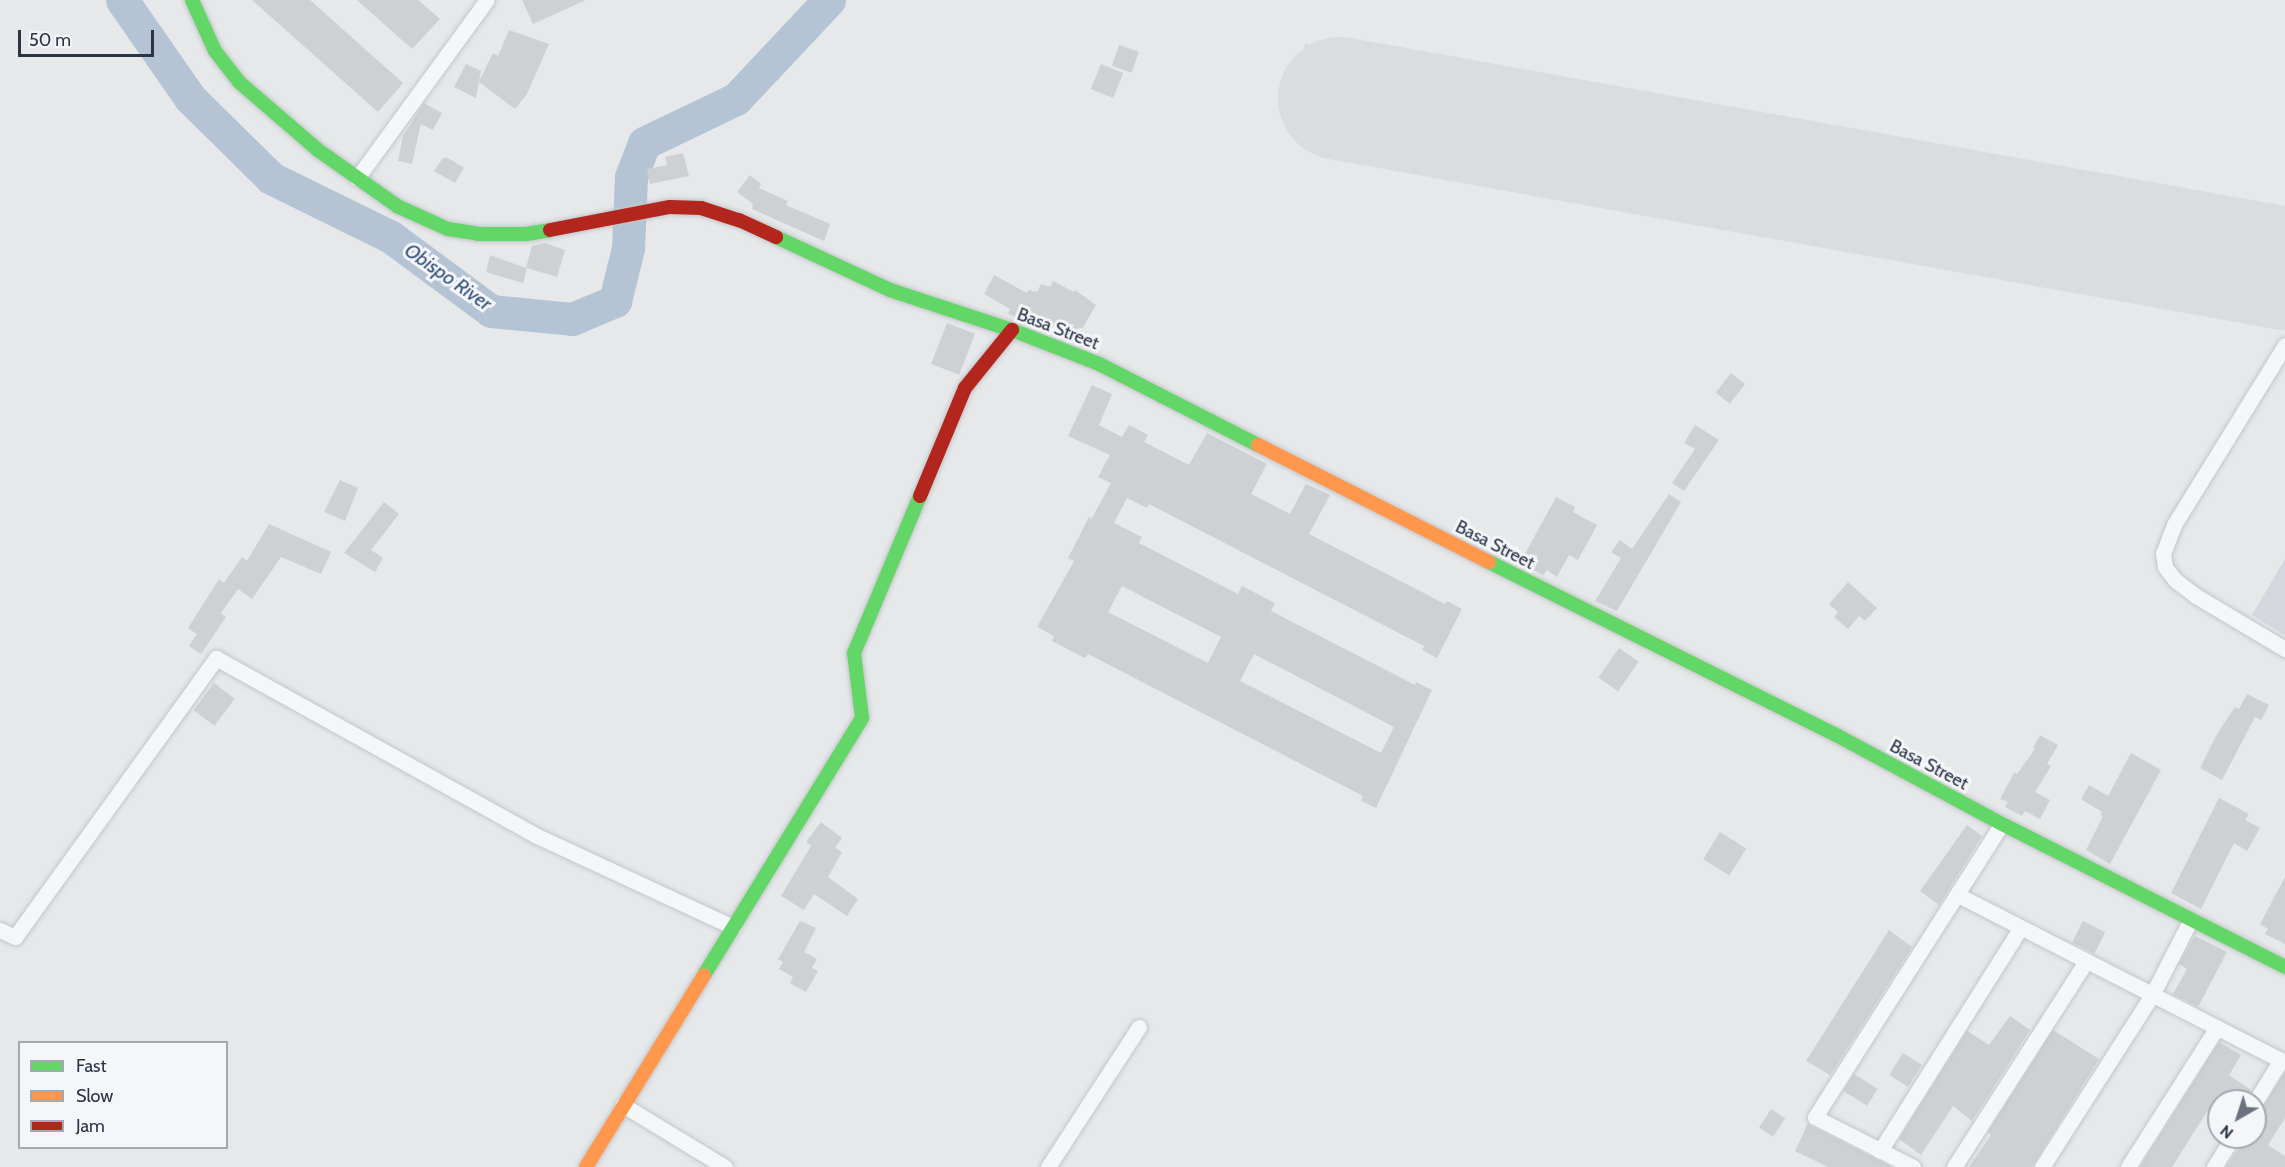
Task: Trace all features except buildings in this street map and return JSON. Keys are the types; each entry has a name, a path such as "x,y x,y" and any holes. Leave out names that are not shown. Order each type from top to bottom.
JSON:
{"street":[{"name":"Basa Street","path":"192,0 214,51 238,82 318,150 397,206 448,229 478,234 526,234 670,207 701,208 739,220 890,290 1012,330 1099,364 1836,735 2002,824 2285,967"},
{"path":"357,178 487,0"},
{"path":"586,1167 862,718 854,653 965,388 1012,330"},
{"path":"2285,345 2261,388 2174,525 2163,553 2165,567 2175,580 2196,596 2285,649"},
{"path":"0,930 15,937 216,658 535,835 733,927"},
{"path":"1913,1167 1815,1117 2002,824"},
{"path":"1958,896 2281,1060 2263,1089"},
{"path":"2042,1167 2152,995 2190,921"},
{"path":"1880,1151 2020,929"},
{"path":"1954,1167 2086,961"},
{"path":"1048,1167 1139,1028"},
{"path":"2128,1167 2216,1029"},
{"path":"623,1105 725,1167"},
{"path":"2214,1167 2225,1149"}],"shaded area":[{"path":"1305,44 2285,217 2272,298 1291,125"},
{"path":"2285,559 2285,635 2252,615"}],"waterway":[{"name":"Obispo River","path":"122,0 190,98 271,178 391,237 491,311 572,319 615,301 628,248 631,177 644,143 736,99 829,0"}],"runway":[{"path":"1339,98 2285,268"}],"traffic: fast":[{"path":"192,0 215,51 239,82 318,150 397,206 448,229 478,234 526,234 550,230"},
{"path":"776,237 890,290 1012,330 1099,364 1258,445"},
{"path":"704,975 862,718 854,653 920,496"},
{"path":"1489,562 1836,735 2002,824 2285,967"}],"traffic: slow":[{"path":"1258,445 1489,562"},
{"path":"586,1167 704,975"}],"traffic: jam":[{"path":"550,230 670,207 701,208 739,220 776,237"},
{"path":"920,496 965,388 1012,330"}]}
